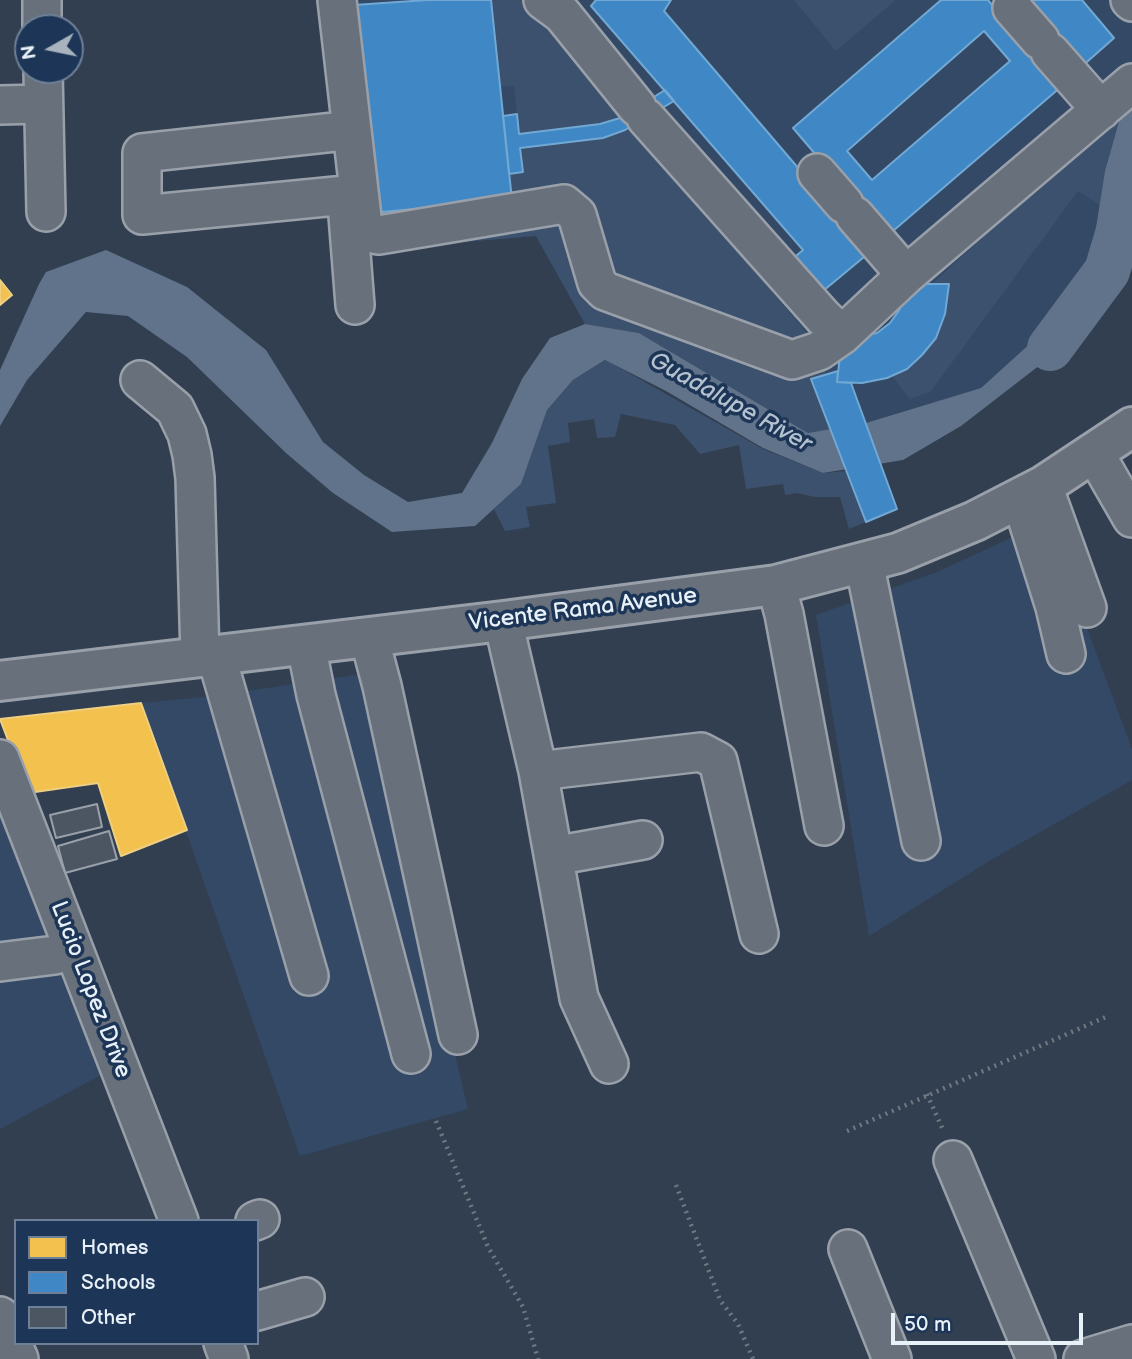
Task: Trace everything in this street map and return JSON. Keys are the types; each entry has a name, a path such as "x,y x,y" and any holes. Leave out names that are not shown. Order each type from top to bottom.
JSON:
{"main road":[{"name":"Vicente Rama Avenue","path":"0,681 503,621 776,585 898,553 975,521 1032,493 1132,427"}],"street":[{"path":"328,0 344,131 355,305"},
{"path":"337,0 363,226 368,233 379,235 564,204 577,215 597,283 605,291 792,360 819,351 842,335 905,275 1132,83"},
{"path":"556,5 642,113 842,335"},
{"path":"1012,8 1101,110"},
{"path":"0,105 43,87 46,212"},
{"path":"344,131 142,153 142,215 346,195"},
{"path":"817,173 905,275"},
{"path":"140,380 175,408 187,434 195,478 208,656 309,976"},
{"path":"1094,452 1132,519"},
{"path":"1032,493 1087,608"},
{"path":"1032,493 1066,654"},
{"path":"864,562 921,841"},
{"path":"776,585 785,614 824,826"},
{"path":"503,621 538,771 579,998 609,1064"},
{"path":"369,637 458,1035"},
{"path":"306,645 316,695 411,1054"},
{"path":"538,771 701,752 718,761 759,934"},
{"name":"Lucio Lopez Drive","path":"0,759 179,1219"},
{"path":"554,856 643,840"},
{"path":"0,962 55,955"},
{"path":"953,1160 1035,1359"},
{"path":"848,1249 892,1359"},
{"path":"259,1310 305,1297"},
{"path":"0,1316 19,1359"},
{"path":"1083,1359 1132,1344"}],"path":[{"path":"847,1131 1108,1016"},
{"path":"927,1094 953,1160"},
{"path":"436,1121 488,1247 523,1307 538,1359"},
{"path":"676,1185 720,1300 738,1324 753,1359"}],"shaded area":[{"path":"342,0 1132,0 1132,101 1105,171 1091,259 1045,330 981,388 866,423 639,333 585,324 536,236 355,251"},
{"path":"491,0 524,0 544,17 620,118 600,124 519,134 514,86 500,87"},
{"path":"794,0 896,0 836,51"},
{"path":"1122,111 1105,171 1100,205 1078,191 931,391 910,399 892,376 907,369 936,338 945,314 949,284 932,284"},
{"path":"632,126 806,332 826,374 811,379 831,430 808,433 639,333 585,324 536,236 375,249 371,213 511,200 509,174 523,172 520,148 603,138"},
{"path":"606,360 763,449 823,473 847,471 866,522 849,529 840,497 815,497 797,493 785,495 783,484 746,489 739,445 700,454 675,425 621,414 615,437 597,438 594,419 568,423 570,442 548,446 556,503 526,507 530,527 505,531 494,509 521,484 547,410 573,380"},
{"path":"1047,521 1132,749 1132,780 991,860 869,936 816,615 937,572"},
{"path":"369,673 414,883 468,1109 300,1156 141,703 213,696"},
{"path":"0,793 100,1044 101,1075 0,1129"}],"water":[{"path":"1132,101 1132,200 1111,263 1040,365 961,426 903,460 823,473 763,448 666,391 605,360 573,380 547,410 521,484 475,526 392,532 333,493 286,453 187,357 128,316 86,312 27,380 0,426 0,370 46,272 106,250 187,287 266,350 323,442 364,475 408,502 462,493 492,443 522,379 550,338 585,324 639,333 808,433 866,423 981,388 1045,330 1091,259 1105,171 1122,111"}],"building: Homes":[{"path":"0,280 12,295 0,305"},
{"path":"141,703 187,830 121,856 98,783 28,793 0,719"}],"building: Schools":[{"path":"427,0 491,0 512,200 371,213 354,5"},
{"path":"596,0 671,0 664,11 870,252 811,301 783,267 803,250 591,6"},
{"path":"941,0 988,0 1062,86 886,237 793,128","holes":["984,31 1010,61 872,180 847,151"]},
{"path":"1022,0 1082,0 1114,38 1079,69"},
{"path":"665,90 674,101 625,130 603,138 520,148 523,172 509,174 503,116 517,114 519,134 600,124 620,118"},
{"path":"903,284 949,284 945,314 936,338 907,369 887,378 862,383 837,382 842,338 877,333 890,323 900,309"},
{"path":"838,371 837,382 851,383 897,509 866,522 811,379"}],"building: Other":[{"path":"97,804 102,827 56,838 50,815"},
{"path":"109,831 117,859 65,873 58,846"}],"waterway":[{"name":"Guadalupe River","path":"1050,348 1107,271 1132,187"}]}
